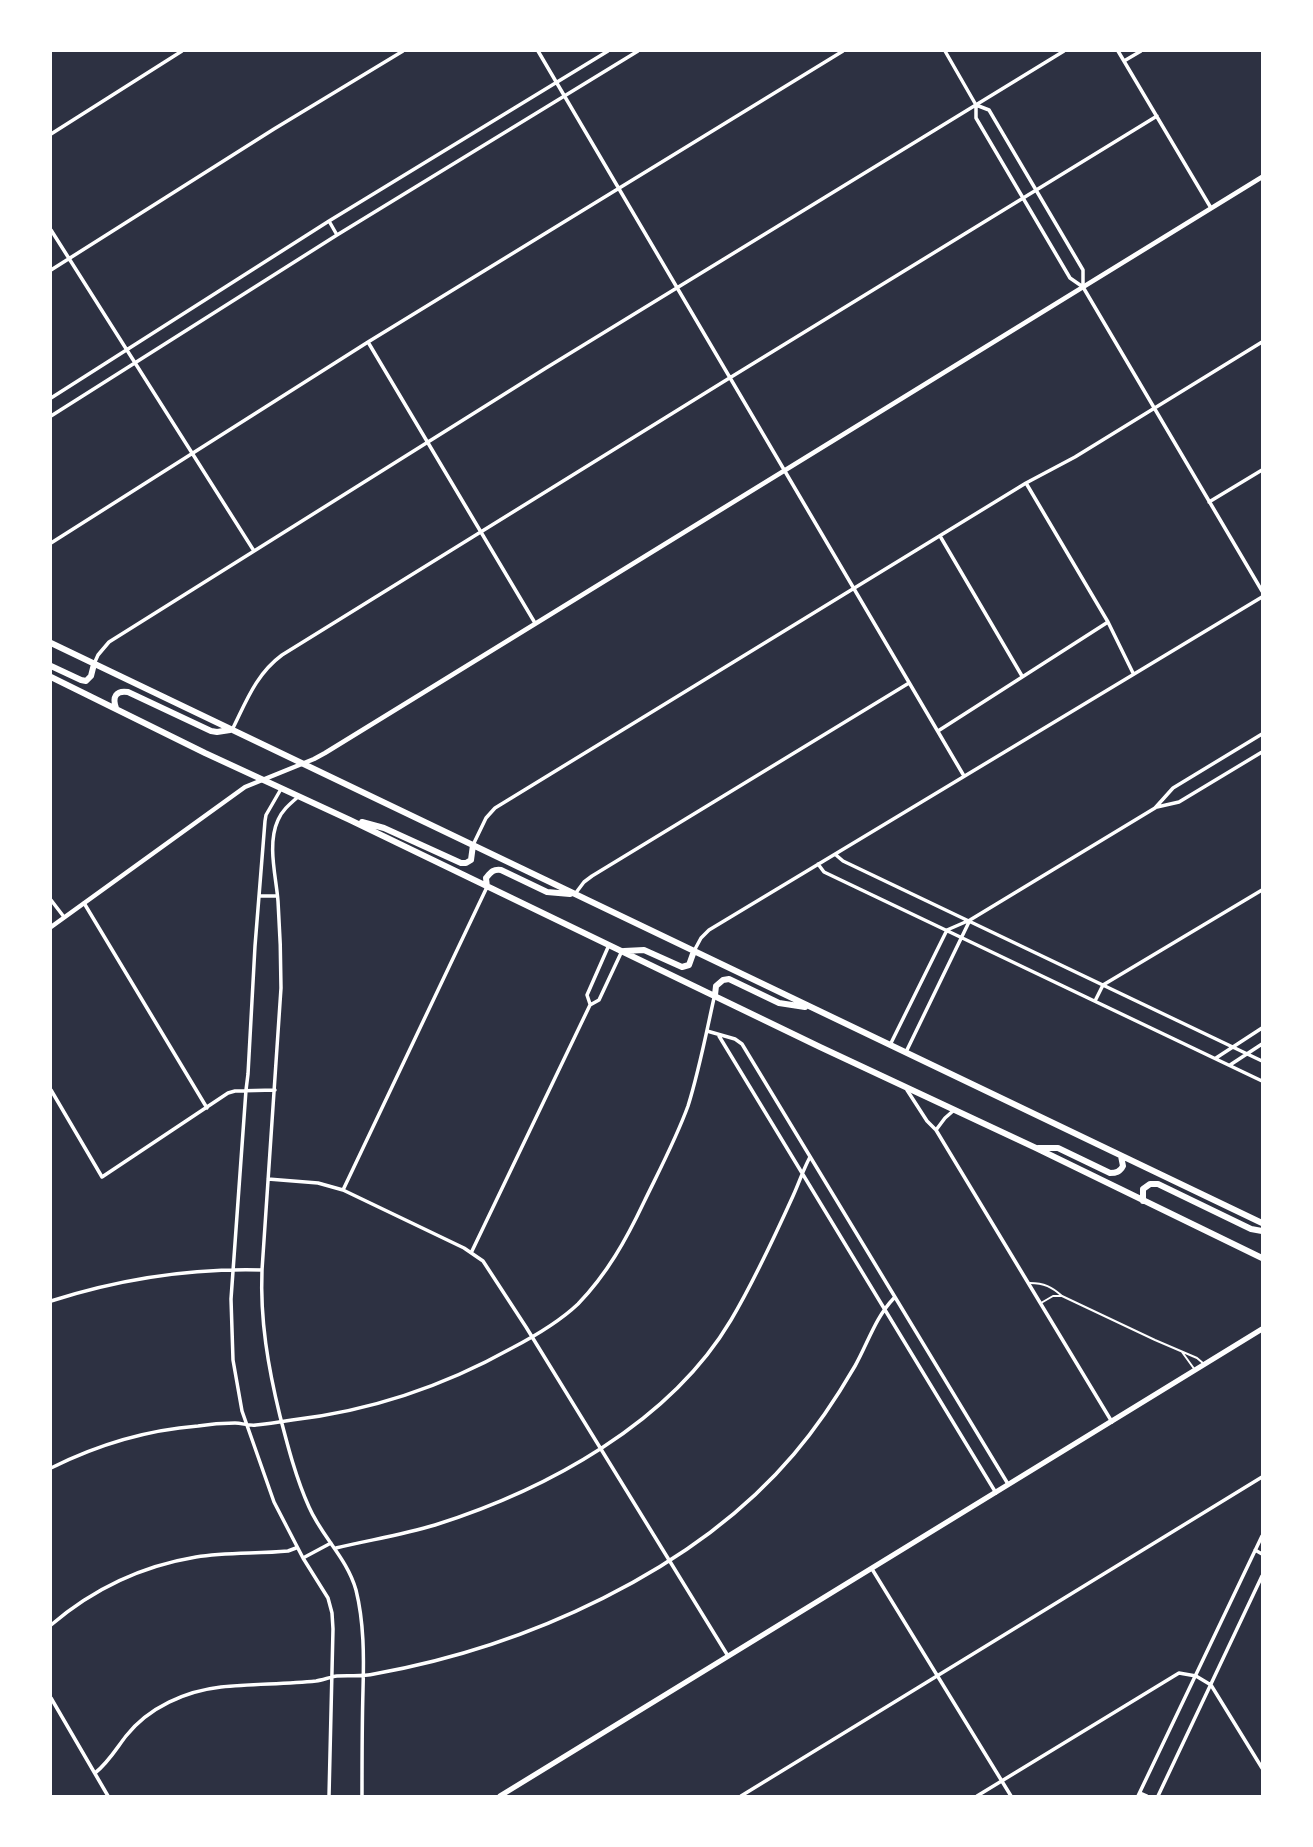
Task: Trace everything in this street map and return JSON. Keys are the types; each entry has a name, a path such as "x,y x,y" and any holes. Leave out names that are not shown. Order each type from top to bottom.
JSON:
{"main road":[{"path":"51,643 1262,1223"},
{"path":"51,666 86,681 91,676 94,664"},
{"path":"51,677 1262,1258"},
{"path":"116,708 115,695 123,691 211,731 232,730"},
{"path":"350,820 384,828 461,863 471,860 472,845"},
{"path":"487,887 486,878 492,870 501,870 547,892 575,894"},
{"path":"622,951 644,950 682,967 689,965 694,951"},
{"path":"715,995 716,986 729,979 779,1003 814,1008"},
{"path":"1037,1148 1058,1148 1110,1173 1115,1173 1123,1166 1121,1156"},
{"path":"1143,1201 1143,1189 1150,1184 1158,1184 1262,1231"},
{"path":"500,1796 1262,1329"}],"street":[{"path":"51,134 181,51"},
{"path":"51,270 402,51"},
{"path":"538,51 964,776"},
{"path":"51,398 328,221 608,51"},
{"path":"51,416 337,235 638,51"},
{"path":"51,543 368,342 844,51"},
{"path":"945,51 976,105 976,118 1070,278 1083,287 1262,591"},
{"path":"94,664 109,642 677,288 1064,51"},
{"path":"1118,51 1211,209"},
{"path":"1124,61 1141,51"},
{"path":"976,105 989,110 1083,270 1083,287"},
{"path":"232,730 257,681 273,662 730,377 1157,116"},
{"path":"52,925 245,787 325,753 1262,177"},
{"path":"328,221 337,235"},
{"path":"51,230 254,551"},
{"path":"368,342 535,624"},
{"path":"472,845 486,818 495,808 1262,342"},
{"path":"1209,502 1262,470"},
{"path":"1026,483 1108,622 1134,674"},
{"path":"940,536 1022,677"},
{"path":"694,951 709,930 1262,597"},
{"path":"938,731 1108,622"},
{"path":"575,894 592,876 909,683"},
{"path":"890,1045 947,930 970,920 1155,808 1173,788 1262,734"},
{"path":"1155,808 1179,802 1262,752"},
{"path":"282,787 265,821 231,1319 233,1360 242,1411 274,1502 331,1605 333,1629 329,1796"},
{"path":"299,796 283,812 274,834 281,988 262,1270 262,1316 266,1353 299,1484 315,1520 352,1576 359,1603 364,1676 362,1796"},
{"path":"835,854 1262,1061"},
{"path":"818,864 824,872 1262,1081"},
{"path":"343,1190 487,887"},
{"path":"1095,1001 1103,985 1262,890"},
{"path":"259,896 277,896"},
{"path":"51,900 64,917"},
{"path":"83,903 207,1108"},
{"path":"906,1052 970,920"},
{"path":"590,1004 587,995 609,945"},
{"path":"472,1251 590,1004 599,1000 622,951"},
{"path":"51,1468 102,1447 150,1433 233,1423 255,1425 383,1403 424,1390 489,1361 557,1322 578,1304 622,1247 688,1105 715,995"},
{"path":"1216,1059 1262,1028"},
{"path":"706,1031 735,1039 742,1044 1009,1486"},
{"path":"718,1034 996,1493"},
{"path":"1230,1065 1262,1044"},
{"path":"906,1088 936,1130 1112,1422"},
{"path":"51,1090 102,1177 231,1092 275,1090"},
{"path":"936,1130 954,1110"},
{"path":"336,1548 402,1534 475,1511 517,1493 601,1449 666,1400 693,1372 730,1322 794,1195 810,1157"},
{"path":"268,1179 318,1184 343,1190 472,1251 483,1261 729,1657"},
{"path":"51,1301 84,1290 153,1276 234,1269 262,1270"},
{"path":"95,1773 143,1718 185,1695 207,1688 364,1676 447,1658 566,1615 669,1560 733,1514 776,1475 795,1453 837,1395 884,1308 894,1298"},
{"path":"741,1796 1262,1477"},
{"path":"1147,1796 1139,1794 1262,1535"},
{"path":"303,1558 331,1543"},
{"path":"51,1625 95,1593 153,1567 198,1557 288,1551 297,1547"},
{"path":"1255,1550 1262,1554"},
{"path":"872,1570 1011,1796"},
{"path":"1158,1796 1262,1576"},
{"path":"977,1796 1174,1675 1183,1673 1196,1676 1210,1685 1262,1768"},
{"path":"51,1698 108,1796"}],"lane":[{"path":"1029,1283 1041,1283 1054,1288 1062,1296 1205,1364"},
{"path":"1041,1303 1053,1296 1062,1296"},
{"path":"1181,1351 1195,1370"}]}
